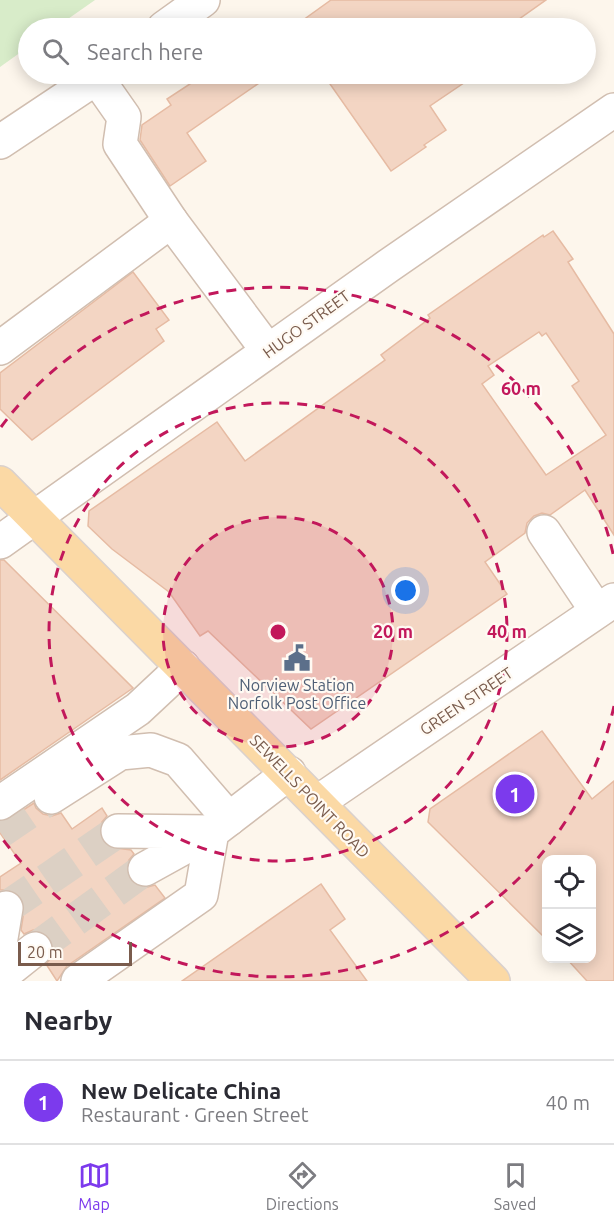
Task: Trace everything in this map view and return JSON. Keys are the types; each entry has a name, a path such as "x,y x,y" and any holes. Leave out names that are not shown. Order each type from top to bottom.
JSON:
{"main road":[{"name":"SEWELLS POINT ROAD","path":"0,483 493,981"}],"street":[{"path":"178,18 203,0"},
{"path":"0,142 86,84"},
{"path":"104,84 124,117 120,144 171,221 268,351"},
{"name":"HUGO STREET","path":"0,542 388,266 614,110"},
{"path":"0,348 171,221"},
{"path":"544,531 605,605"},
{"name":"GREEN STREET","path":"318,802 605,605"},
{"path":"0,803 138,709 183,667"},
{"path":"51,797 120,753 151,750 178,760 220,826 201,895 78,981"},
{"path":"145,869 220,826 289,773"},
{"path":"118,831 220,826"},
{"path":"0,944 6,908"},
{"path":"0,977 34,949"}],"green space":[{"path":"0,0 95,0 69,18 18,18 18,54 0,67"}],"building":[{"path":"331,0 546,0 521,18 306,18"},
{"path":"190,84 258,84 187,133 206,161 170,186 140,140 142,125 171,105 167,99"},
{"path":"330,84 462,84 430,106 446,130 391,171"},
{"path":"553,231 573,259 568,262 614,334 614,535 585,490 550,515 542,513 534,516 527,523 525,533 485,562 507,594 311,729 208,631 200,636 169,592 112,549 88,526 89,511 217,422 245,461 385,360 381,355 430,318 428,315 543,235 544,237","holes":["539,332 542,336 546,333 579,381 572,386 606,435 546,475 482,384 494,375 488,366"]},
{"path":"133,272 169,320 156,329 164,341 32,440 0,409 0,373"},
{"path":"0,560 4,560 133,688 0,780"},
{"path":"542,731 592,799 614,781 614,981 587,981 571,963 596,963 596,855 542,855 542,935 428,822 430,809"},
{"path":"34,803 43,814 52,816 61,813 72,829 102,808 107,816 99,830 102,841 109,847 131,850 134,854 126,868 129,879 144,888 155,885 165,898 67,966 57,981 46,964 53,955 54,947 50,938 41,931 33,930 24,934 21,930 23,901 18,894 10,890 0,890 0,877 21,863 0,833 0,822 11,818"},
{"path":"321,884 345,919 330,930 367,981 182,981"}],"tunnel":[{"path":"0,832 51,797"},
{"path":"6,908 118,831"},
{"path":"35,949 145,869"}],"place":[{"name":"Norview Station Norfolk Post Office","path":"297,658"},
{"name":"New Delicate China","path":"515,794"}]}
